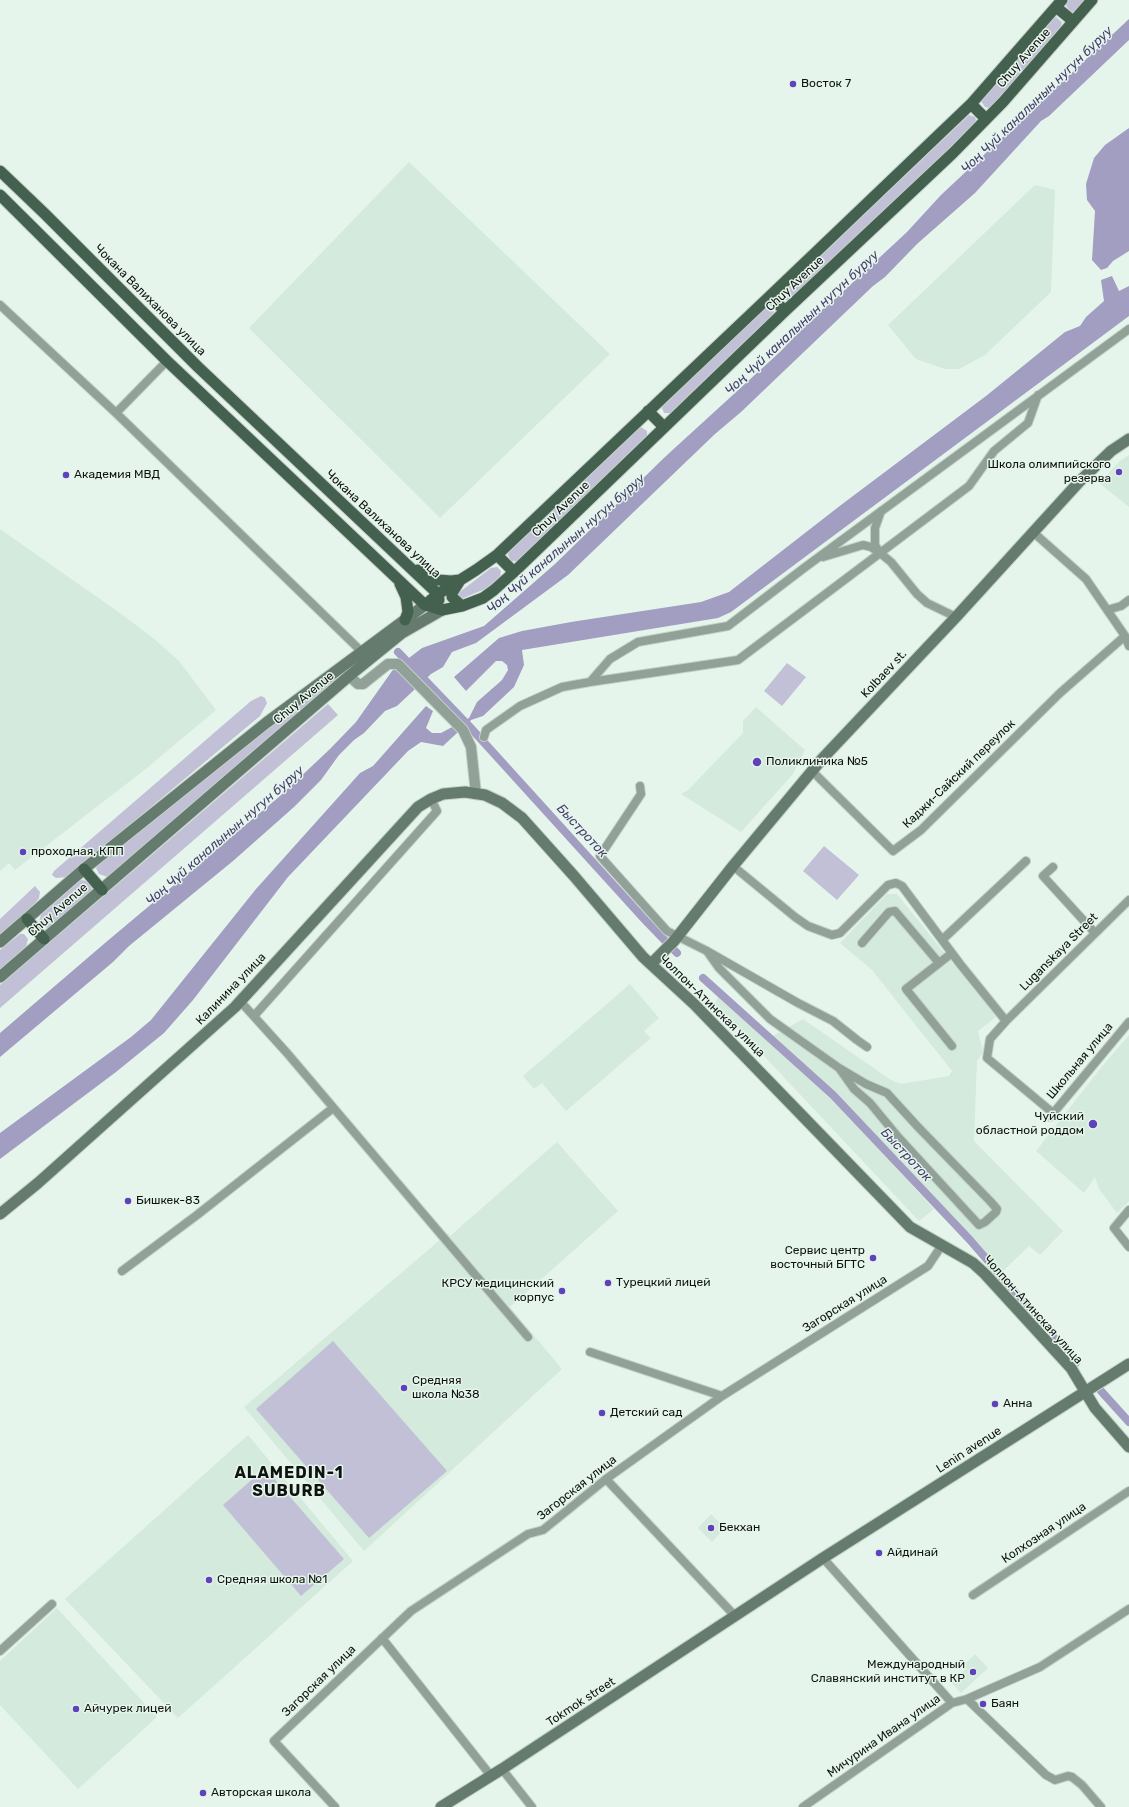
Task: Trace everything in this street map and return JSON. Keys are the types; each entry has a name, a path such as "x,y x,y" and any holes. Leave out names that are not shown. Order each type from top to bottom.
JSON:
{"main road":[{"name":"Chuy Avenue","path":"0,977 349,676 402,633 442,610 462,606 483,598 494,590 785,311 953,153 986,119 1092,0"},
{"name":"Chuy Avenue","path":"0,942 84,869 266,723 438,594 497,555 971,104 1059,3"},
{"path":"1059,3 1073,21"},
{"path":"971,104 986,119"},
{"name":"Чокана Валиханова улица","path":"0,172 51,220 198,367 438,594 442,610"},
{"path":"0,195 167,361 425,604 442,610"},
{"path":"770,296 785,311"},
{"path":"648,411 664,428"},
{"name":"Kolbaev st.","path":"650,964 662,955 676,939 733,866 812,771 1034,533 1084,477 1111,451 1129,438"},
{"path":"497,555 514,572"},
{"path":"407,565 438,580 451,582 461,580"},
{"path":"396,576 406,597 408,612 405,620"},
{"path":"461,580 455,588 452,597 462,606"},
{"name":"Калинина улица","path":"0,1214 68,1157 240,1001 408,817 431,799 453,792 476,794"},
{"name":"Чолпон-Атинская улица","path":"476,794 485,795 502,803 522,818 650,964 694,1004 910,1227 973,1263 985,1274 1071,1368 1084,1391"},
{"path":"84,869 102,890"},
{"path":"27,919 44,939"},
{"name":"Lenin avenue","path":"735,1616 1084,1391 1129,1364"},
{"path":"1084,1391 1095,1408 1129,1447"},
{"name":"Tokmok street","path":"441,1807 502,1769 735,1616"}],"street":[{"path":"0,305 116,413 362,652"},
{"path":"590,682 610,659 638,642 728,626 817,558 1129,329"},
{"path":"116,413 167,361"},
{"path":"484,737 486,730 520,706 530,700 562,687 738,660 969,486 994,451 1028,423 1038,395"},
{"path":"880,553 875,545 875,528 881,511"},
{"path":"1034,533 1086,579 1125,636 1129,646"},
{"path":"817,558 863,545 871,547 891,562 917,594 927,603 956,617"},
{"path":"1107,610 1121,606 1129,600"},
{"name":"Каджи-Сайский переулок","path":"812,771 893,851 921,830 1060,693 1125,636"},
{"path":"349,676 358,684 363,684 388,664 398,664 464,730 471,747 476,794"},
{"path":"640,786 642,794 600,856 667,932 676,939 707,951 798,1003 833,1021 867,1047"},
{"path":"254,1016 437,810 431,799"},
{"path":"942,940 1026,861"},
{"path":"733,866 795,917 808,926 832,935 840,933 888,886 896,883 902,886 952,953 1006,1021"},
{"path":"1053,867 1043,876 1095,933"},
{"name":"Luganskaya Street","path":"1052,1115 987,1058 990,1039 1006,1021 1129,900"},
{"path":"862,943 889,912 895,911 939,963"},
{"path":"707,951 720,968 770,1019 840,1068 866,1084 887,1093 990,1201 997,1209 996,1212 985,1222 979,1225 898,1138 870,1103 854,1089 840,1068"},
{"path":"952,953 906,989 952,1046"},
{"path":"240,1001 528,1338"},
{"name":"Школьная улица","path":"1052,1115 1129,1022"},
{"path":"122,1271 333,1108"},
{"path":"1129,1210 1114,1228 1129,1247"},
{"name":"Загорская улица","path":"335,1807 274,1741 411,1611 528,1534 544,1530 606,1479 722,1396 928,1266 942,1245"},
{"path":"590,1352 722,1396"},
{"path":"606,1479 735,1616"},
{"name":"Колхозная улица","path":"973,1595 1129,1491"},
{"path":"823,1558 952,1703"},
{"path":"0,1651 52,1604"},
{"name":"Мичурина Ивана улица","path":"803,1807 952,1703 967,1700 1040,1667 1129,1609"},
{"path":"382,1638 491,1776"},
{"path":"967,1700 1046,1775 1055,1780 1068,1776 1072,1777 1082,1785 1101,1807"},
{"path":"502,1769 532,1807"}],"shaded area":[{"path":"1069,0 1086,0 1072,12 1066,5"},
{"path":"1056,17 1062,22 1061,26 991,107 985,107 981,101 983,98"},
{"path":"1129,19 1129,40 1049,116 1041,121 975,193 917,244 885,277 873,286 741,412 715,434 568,575 476,643 452,652 443,667 431,674 397,706 385,711 364,733 354,740 339,755 321,780 294,807 233,861 129,946 113,962 0,1057 0,1033 280,796 330,749 356,722 392,671 422,648 484,626 555,564 666,456 781,351 813,317 835,299 907,232 941,195"},
{"path":"969,115 975,117 976,120 973,126 790,300 784,300 782,298 783,292"},
{"path":"1129,128 1129,251 1113,261 1107,268 1101,270 1092,260 1095,211 1087,200 1086,184 1094,158 1105,145"},
{"path":"409,162 610,354 440,518 249,328"},
{"path":"1035,185 1055,190 1051,292 985,355 959,369 945,369 916,359 888,325"},
{"path":"1112,276 1119,291 1129,286 1129,316 731,612 718,618 522,650 524,665 514,687 483,716 471,720 443,746 421,742 408,751 288,877 193,1000 164,1033 116,1072 0,1159 0,1133 131,1037 151,1020 256,889 360,773 373,766 426,706 433,711 426,728 432,733 441,733 469,718 477,702 502,680 508,670 507,665 502,661 496,661 466,691 454,677 499,638 522,631 571,622 701,602 729,592 841,505 986,396 1065,332 1080,326 1086,317 1104,301 1101,280"},
{"path":"767,307 770,307 774,311 772,317 672,413 664,413 662,408 665,402"},
{"path":"641,427 647,431 645,439 517,561 511,561 508,555 509,552 637,429"},
{"name":"Школа олимпийского резерва","path":"1129,455 1129,507 1099,483 1120,461"},
{"path":"0,529 120,613 153,638 179,661 216,710 147,768 15,870 9,863 0,871"},
{"path":"497,567 501,571 500,578 485,589 461,599 457,594 491,568"},
{"path":"787,663 806,677 782,706 764,691"},
{"path":"331,681 333,684 108,877 99,874 96,868 99,864 233,754"},
{"path":"261,696 265,698 267,703 260,716 67,877 56,878 52,875 54,871 251,701"},
{"path":"328,704 338,715 0,1008 0,985"},
{"name":"Поликлиника №5","path":"756,707 805,750 793,774 741,832 681,794 688,790 743,733 743,721"},
{"path":"824,846 859,875 837,900 803,871"},
{"path":"81,880 87,881 92,886 91,893 51,926 48,928 42,926 39,921 41,915"},
{"path":"35,886 40,892 39,898 33,906 0,935 0,919"},
{"name":"Быстроток","path":"887,894 897,894 996,1017 978,1031 983,1052 977,1061 974,1141 1063,1231 1040,1255 1029,1246 1002,1272 853,1112 773,1036 803,1019 891,1080 901,1084 949,1076 952,1071 872,970 840,943"},
{"path":"20,934 24,934 28,939 26,947 0,970 0,950"},
{"path":"630,984 659,1018 644,1031 651,1038 566,1111 542,1083 534,1089 523,1076"},
{"path":"718,996 827,1093 934,1209 919,1221 715,1004"},
{"name":"Чуйский областной роддом","path":"1129,1035 1129,1201 1117,1213 1099,1189 1095,1177 1084,1193 1036,1151 1099,1070"},
{"name":"Средняя школа №38","path":"557,1142 618,1211 510,1307 562,1369 364,1551 244,1407 448,1233 450,1236"},
{"path":"333,1341 447,1471 369,1538 256,1409"},
{"name":"Средняя школа №1","path":"248,1435 353,1561 178,1718 65,1599"},
{"path":"265,1468 344,1559 301,1596 223,1505"},
{"name":"Бекхан","path":"711,1514 725,1528 712,1542 698,1528"},
{"name":"Айчурек лицей","path":"57,1608 157,1717 78,1789 0,1705 0,1661"},
{"name":"Международный Славянский институт в КР","path":"975,1654 988,1668 961,1693 948,1679 953,1675 956,1678 965,1669 963,1666"}],"waterway":[{"name":"Быстроток","path":"398,652 469,726 646,921 677,953"},
{"name":"Чоң Чүй каналынын нугун буруу","path":"469,720 469,726"},
{"name":"Быстроток","path":"703,978 833,1095 970,1240 1076,1363"},
{"name":"Быстроток","path":"1101,1391 1129,1422"}],"place":[{"name":"Восток 7","path":"793,84"},
{"name":"Школа олимпийского резерва","path":"1119,472"},
{"name":"Академия МВД","path":"66,475"},
{"name":"Поликлиника №5","path":"757,762"},
{"name":"проходная, КПП","path":"23,852"},
{"name":"Чуйский областной роддом","path":"1093,1124"},
{"name":"Бишкек-83","path":"128,1201"},
{"name":"Сервис центр восточный БГТС","path":"873,1258"},
{"name":"Турецкий лицей","path":"608,1283"},
{"name":"КРСУ медицинский корпус","path":"562,1291"},
{"name":"Средняя школа №38","path":"404,1388"},
{"name":"Анна","path":"995,1404"},
{"name":"Детский сад","path":"602,1413"},
{"name":"Бекхан","path":"711,1528"},
{"name":"Айдинай","path":"879,1553"},
{"name":"Средняя школа №1","path":"209,1580"},
{"name":"Международный Славянский институт в КР","path":"973,1672"},
{"name":"Баян","path":"983,1704"},
{"name":"Айчурек лицей","path":"76,1709"},
{"name":"Авторская школа","path":"203,1793"}],"district":[{"name":"ALAMEDIN-1 SUBURB","path":"289,1482"}]}
